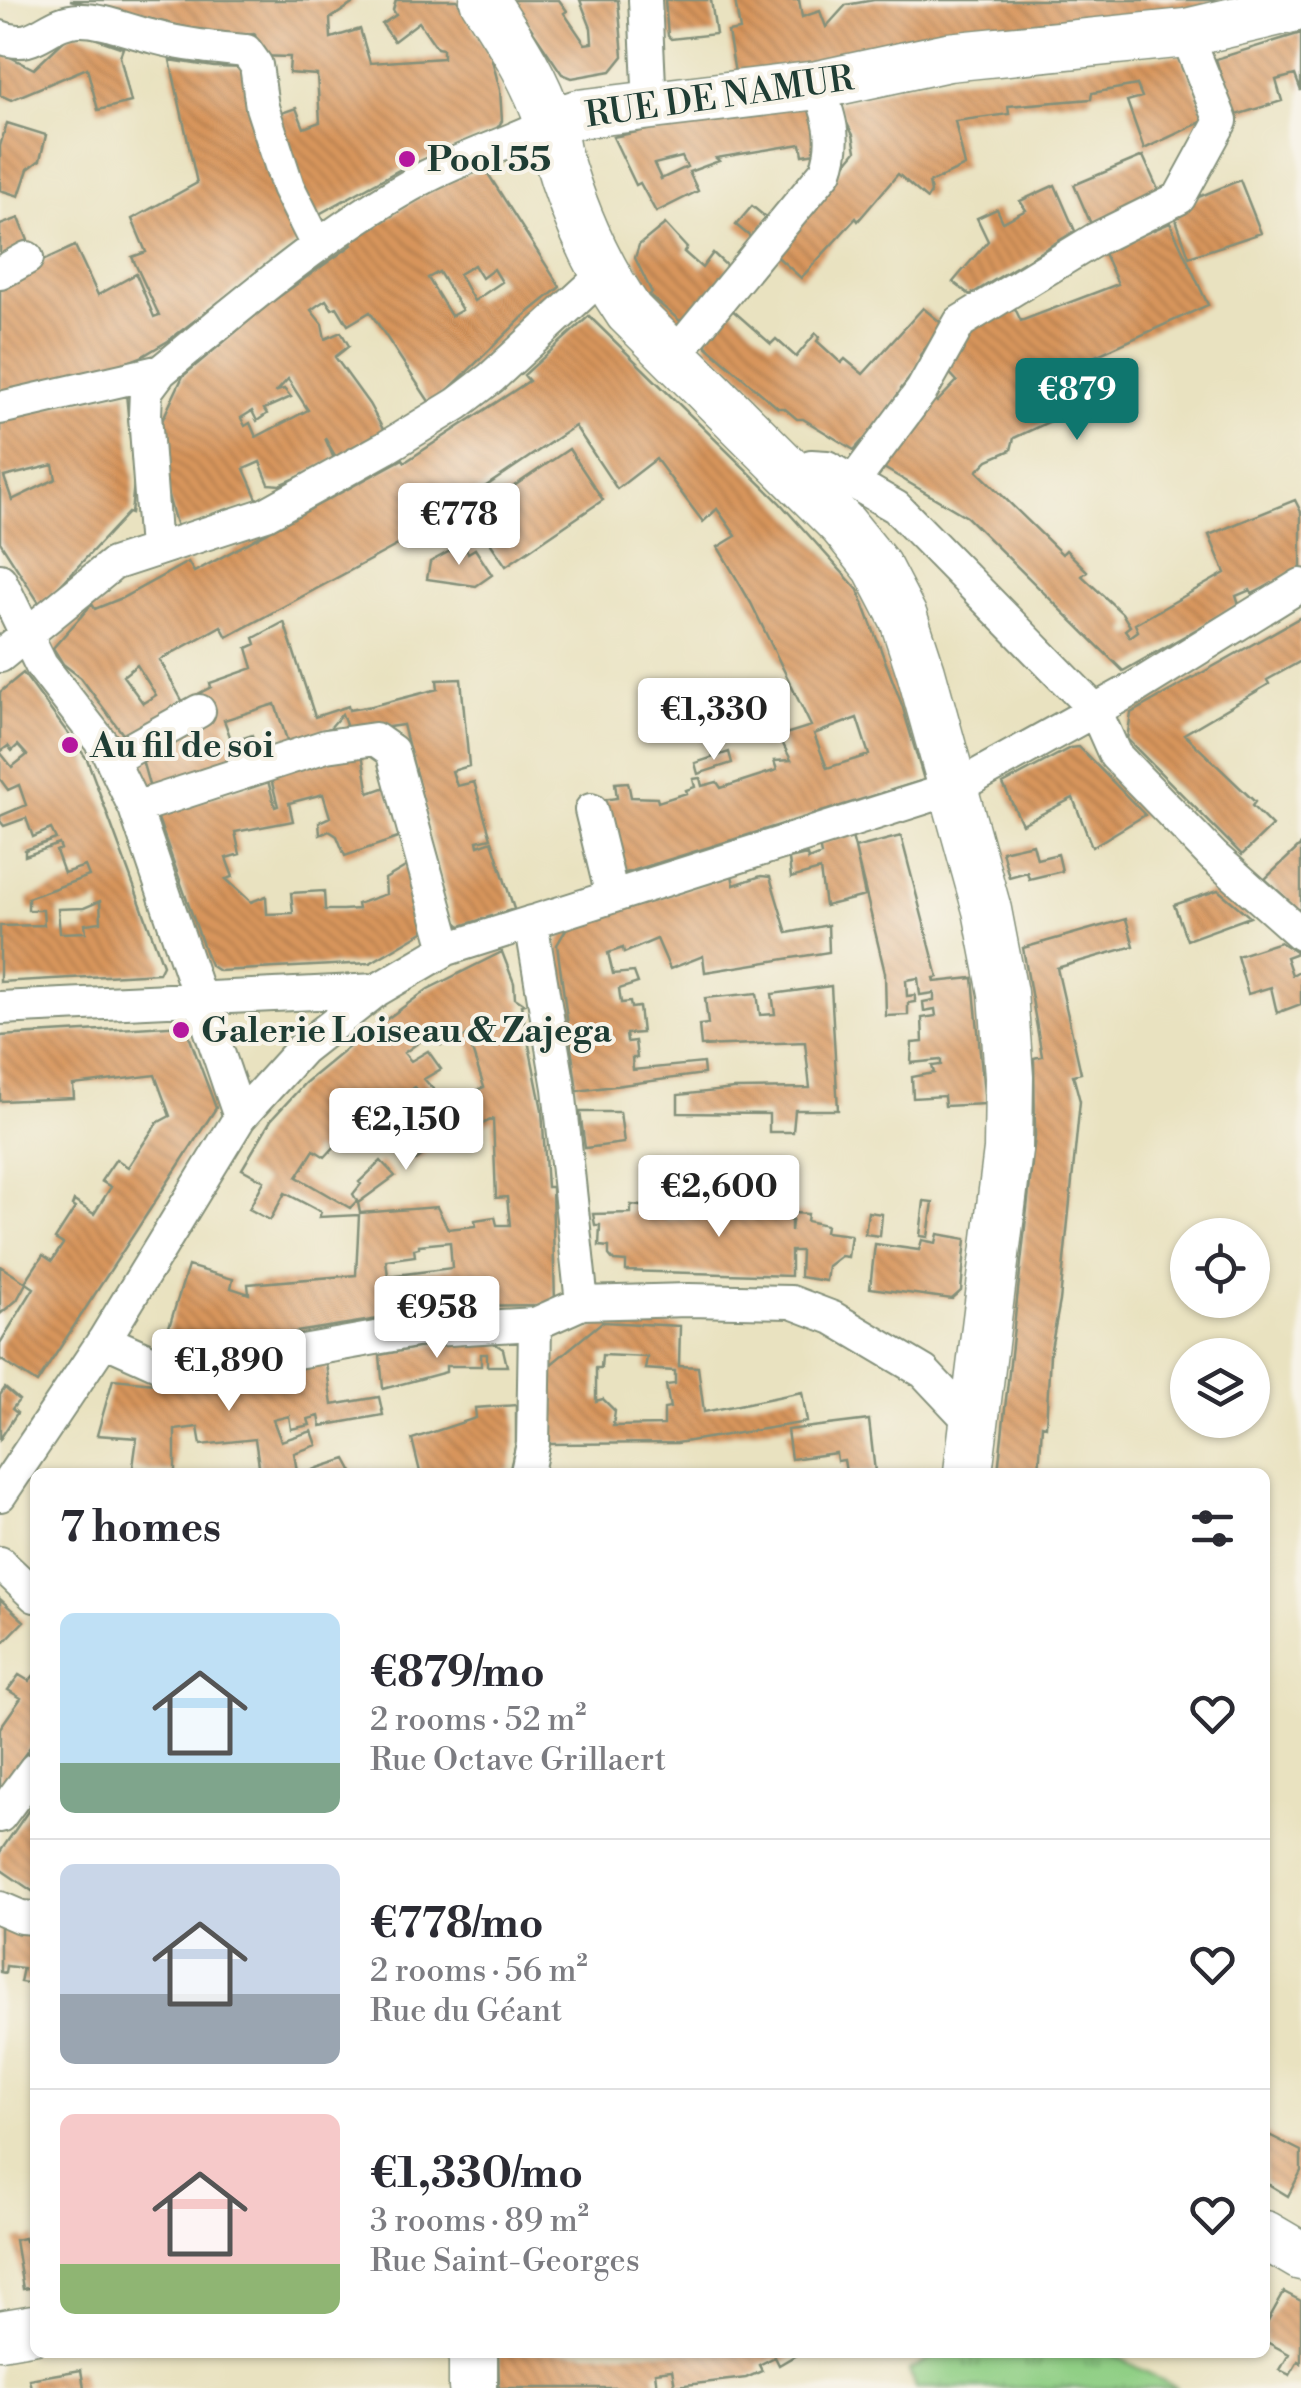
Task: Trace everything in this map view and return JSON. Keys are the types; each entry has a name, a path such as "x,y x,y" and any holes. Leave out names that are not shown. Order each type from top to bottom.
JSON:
{"main road":[{"path":"484,0 532,78 577,212 603,275 628,312 843,525 877,567 902,616 988,910 1002,993 1010,1077 1008,1150 969,1468"},
{"name":"RUE DE NAMUR","path":"550,124 578,114 818,85 948,57 1186,33 1301,6"},
{"path":"1270,2238 1301,2256"},
{"path":"0,2335 30,2330"},
{"path":"473,2358 473,2388"}],"street":[{"path":"645,0 650,106"},
{"path":"0,38 16,44 32,40 62,22 82,19 160,39 246,51 256,65 262,107 288,187 317,244"},
{"path":"854,481 922,390 960,322 1096,238 1179,198 1221,121 1186,33"},
{"path":"673,357 826,171 833,151 833,125 818,85"},
{"name":"RUE DE NAMUR","path":"161,371 317,244 426,177 550,124"},
{"path":"0,656 114,564 266,514 457,404 492,378 603,275"},
{"path":"154,550 145,415 146,391 161,371"},
{"path":"0,408 161,371"},
{"path":"791,473 811,466 827,467 896,508 1095,710 1116,755 1213,856 1301,934"},
{"path":"0,580 41,664 113,760 135,808 240,1117"},
{"path":"0,1495 104,1340 240,1117 302,1050 377,990 447,949 955,788 1095,710 1298,587"},
{"path":"113,760 199,712"},
{"path":"135,808 326,746 376,739 392,751 447,949"},
{"path":"591,810 612,896"},
{"path":"531,922 559,1088 582,1304"},
{"path":"0,1008 377,990"},
{"path":"104,1340 162,1366 224,1365 415,1331 535,1324 582,1304 791,1302 833,1318 924,1372 974,1425"},
{"path":"528,1468 533,1444 535,1324"},
{"path":"0,1563 30,1591"},
{"path":"0,1816 30,1776"},
{"path":"0,1908 30,1918"}],"green space":[{"path":"932,2358 1120,2358 1177,2388 915,2388 909,2370"}],"building":[{"path":"70,0 358,0 330,19 331,38 360,29 370,63 443,58 443,49 437,48 419,22 394,41 382,24 396,15 396,0 457,0 491,56 500,90 502,121 496,130 401,169 310,219 270,117 296,108 304,128 320,122 317,75 289,73 290,57 258,56 255,34 228,37"},
{"path":"512,0 559,0 585,44 592,43 591,28 580,0 618,0 623,56 611,71 572,78 562,74"},
{"path":"665,0 711,0 716,34 671,39"},
{"path":"735,0 799,0 802,17 820,11 826,27 846,5 874,0 1225,0 1154,17 992,29 736,79 728,32 740,30"},
{"path":"74,31 123,48 120,56 131,102 98,110 87,68 11,100 0,95 0,52 34,69"},
{"path":"1301,33 1301,91 1295,75 1276,80 1282,101 1233,116 1216,59"},
{"path":"1181,55 1208,119 1144,149 1127,101 1142,97 1137,85 1092,93 1091,99 1008,106 1009,114 955,121 965,166 929,183 931,192 927,199 898,174 801,278 772,252 856,151 853,135 837,104 899,85"},
{"path":"170,60 247,68 305,236 168,341 141,357 97,374 0,397 0,283 26,244 31,242 40,262 75,246 98,295 136,274 154,317 159,315 132,257 146,252 132,219 197,183"},
{"path":"812,104 822,152 803,155 801,144 716,158 719,161 689,172 698,191 656,212 640,183 636,185 613,137 699,119","holes":["682,157 687,167 661,179 654,164"]},
{"path":"7,123 46,135 40,160 28,169 19,196 0,190 0,146"},
{"path":"1143,156 1160,194 1091,224 1074,185"},
{"path":"485,169 560,287 524,316 432,406 370,312 348,325 337,307 332,309 326,300 318,305 311,310 322,324 325,339 341,332 349,346 335,357 385,433 337,459 325,438 335,461 280,485 269,484 260,462 244,469 258,501 177,527 162,475 161,423 183,376 270,303 352,245 349,240 369,224 373,228 456,178","holes":["474,265 482,278 494,269 502,282 474,301 459,274","439,272 462,310 451,316 428,278","288,379 308,410 256,437 250,423 245,426 241,418 252,411 257,421 267,414 264,409 291,397 284,389 277,391"]},
{"path":"1240,180 1261,233 1189,257 1172,208"},
{"path":"1055,185 1075,231 970,295 953,282 988,241 977,218 997,209 1003,222 1026,210 1020,201"},
{"path":"752,206 769,220 753,239 736,225"},
{"path":"19,218 29,243 0,260 0,225"},
{"path":"1170,223 1208,305 1080,363 1104,396 1014,438 1011,450 988,460 977,471 1062,554 1066,550 1087,571 1082,576 1122,613 1130,626 1125,630 1130,637 1138,631 1135,624 1225,573 1209,535 1295,500 1301,512 1301,569 1252,594 1250,590 1236,596 1239,605 1123,671 967,517 877,464 957,381 946,369 967,325 1009,296 1021,321 1118,284 1103,251"},
{"path":"665,224 687,248 684,252 702,268 713,253 730,269 689,320 679,320 649,295 652,293 635,258 639,245"},
{"path":"730,308 771,344 776,339 796,357 816,333 820,337 817,341 841,363 845,359 863,374 923,308 940,322 941,329 920,355 921,363 901,389 904,393 865,444 862,441 854,450 778,408 706,346 706,335"},
{"path":"589,316 779,502 858,590 902,705 924,780 616,876 602,800 617,798 615,783 628,782 631,797 657,798 658,802 687,793 695,787 693,779 700,778 702,786 717,782 721,788 777,770 774,761 791,760 779,736 811,726 751,603 718,547 736,536 717,509 703,522 656,459 617,489 575,426 442,516 444,520 227,637 221,626 160,660 184,704 128,741 53,648 92,604 95,609 122,598 188,562 194,572 403,459 405,462 529,381 524,375","holes":["137,665 156,695 143,703 123,676","857,718 869,755 827,768 814,734"]},
{"path":"126,393 134,482 131,514 41,606 0,542 0,416","holes":["53,465 56,479 12,500 4,477"]},
{"path":"569,449 603,500 506,566 471,515"},
{"path":"463,544 468,553 475,549 492,575 476,586 427,579 430,562"},
{"path":"1301,617 1301,661 1184,734 1255,802 1252,806 1272,826 1242,855 1127,739 1131,713"},
{"path":"284,622 315,717 348,706 349,710 372,706 438,689 437,680 461,679 469,766 452,771 457,786 474,782 491,838 477,841 478,846 492,841 514,909 461,926 454,920 403,725 354,732 347,728 342,714 330,728 288,743 275,704 224,720 232,742 252,735 258,755 151,792 140,753 210,717 198,694 211,687 210,683 253,668 247,648 256,644 254,638"},
{"path":"23,673 87,759 163,965 159,973 0,982 0,926 44,925 43,910 28,910 28,898 89,876 85,866 64,873 56,851 61,849 59,844 25,856 25,850 56,839 51,829 33,837 26,818 4,826 0,821 0,816 26,805 19,785 8,790 0,779 0,752 0,692","holes":["18,745 27,755 12,767 0,752 8,746 12,751","100,901 101,922 85,924 86,932 60,933 58,909 84,908"]},
{"path":"1079,747 1145,815 1092,847 1073,798 1022,824 1003,784 1070,748"},
{"path":"361,748 369,793 386,787 401,837 345,856 337,836 329,831 320,835 319,822 330,817 323,794 289,803 293,821 235,832 240,854 226,858 233,877 226,879 251,902 266,896 267,914 293,913 291,893 324,891 325,910 358,909 357,904 386,894 385,879 409,865 426,922 423,932 370,963 219,971 210,965 156,813 268,781 275,807 278,806 269,771"},
{"path":"729,752 732,763 698,774 695,763"},
{"path":"851,833 865,896 825,906 820,870 791,878 789,859 807,855 808,860 821,855 819,844"},
{"path":"901,836 938,977 935,982 973,978 985,1104 945,1106 944,1096 913,1098 912,1077 934,1073 932,1066 941,1065 941,1060 911,1063 912,1043 923,1042 922,1018 936,1016 935,1009 924,1011 923,1002 934,1000 934,993 920,995 918,978 906,980 907,996 915,995 915,1002 908,1003 908,1015 886,1016 885,973 855,848"},
{"path":"1033,844 1037,859 1058,854 1062,871 1029,879 1027,872 1009,877 1002,851"},
{"path":"1301,845 1301,912 1265,879"},
{"path":"732,875 734,885 770,877 787,933 828,925 829,952 705,972 703,956 670,969 657,939 624,953 623,948 608,953 613,974 634,972 638,983 619,989 621,1003 639,1007 642,1033 626,1034 627,1042 635,1041 637,1058 632,1058 633,1070 703,1063 704,1074 577,1091 557,945 569,924"},
{"path":"1218,890 1250,917 1187,940 1174,905"},
{"path":"1126,919 1134,946 1057,968 1081,1073 1073,1075 1080,1101 1060,1301 1050,1354 1046,1426 1042,1425 1039,1468 998,1468 1035,1136 1034,1058 1042,1056 1023,948"},
{"path":"1280,942 1297,953 1286,957 1292,975 1301,970 1301,1004 1277,1013 1271,987 1248,994 1237,956"},
{"path":"502,952 514,983 515,998 524,1004 521,1005 542,1110 547,1187 552,1187 555,1305 460,1306 290,1333 251,1334 252,1341 212,1345 165,1340 188,1266 233,1279 231,1288 249,1294 248,1284 356,1275 359,1215 319,1217 321,1212 285,1193 270,1220 249,1209 264,1181 242,1169 271,1120 305,1083 428,989","holes":["432,1033 441,1045 456,1035 459,1040 467,1035 484,1087 459,1097 471,1129 493,1119 496,1198 507,1197 510,1225 497,1225 495,1217 475,1220 476,1226 448,1229 437,1207 360,1213 358,1203 395,1176 381,1161 359,1182 353,1194 357,1201 350,1208 297,1177 314,1150 325,1157 349,1131 340,1122 364,1101 415,1161 429,1150 418,1135 424,1130 407,1109 400,1115 392,1105 415,1087 424,1098 434,1090 424,1079 441,1069 428,1051 411,1061 404,1053","450,1242 452,1268 388,1276 386,1260 415,1256 414,1249 419,1245"]},
{"path":"831,986 838,1110 795,1110 793,1132 769,1132 769,1114 678,1113 678,1095 734,1089 810,1088 805,1042 701,1046 699,1025 708,1024 705,998 757,993 760,1015 775,1014 772,994"},
{"path":"185,1025 216,1108 37,1383 0,1359 0,1343 34,1288 25,1282 43,1255 52,1261 63,1244 55,1239 75,1208 74,1201 94,1214 111,1187 101,1181 116,1159 128,1167 157,1123 170,1116 155,1075 73,1085 74,1098 0,1101 0,1036"},
{"path":"580,1112 620,1112 624,1143 585,1148"},
{"path":"650,1175 661,1175 660,1182 666,1182 664,1220 697,1217 695,1213 711,1208 739,1209 738,1218 752,1219 753,1205 766,1199 766,1209 791,1210 791,1231 793,1213 808,1214 807,1221 826,1225 825,1232 851,1235 848,1257 841,1256 828,1266 826,1281 800,1277 801,1251 791,1251 791,1276 626,1271 626,1262 614,1261 609,1247 599,1246 600,1225 595,1225 593,1214 631,1213 631,1205 649,1207"},
{"path":"924,1201 933,1202 928,1237 920,1236"},
{"path":"868,1212 882,1214 880,1236 865,1234"},
{"path":"938,1234 966,1239 961,1291 952,1299 870,1288 875,1244 919,1250 922,1240 936,1243"},
{"path":"0,1266 26,1283 17,1300 0,1314"},
{"path":"602,1322 680,1326 679,1366 698,1367 704,1412 802,1392 807,1422 677,1443 548,1444 550,1365","holes":["602,1355 647,1357 645,1369 675,1371 675,1384 666,1385 670,1408 664,1409 664,1425 613,1426 615,1411 603,1399 596,1401 596,1368 601,1368"]},
{"path":"491,1341 503,1349 507,1366 487,1366 487,1354 481,1354 481,1366 446,1366 446,1372 383,1389 380,1355 443,1343"},
{"path":"325,1356 332,1405 379,1397 383,1415 321,1426 319,1416 308,1419 310,1425 291,1429 289,1416 273,1420 281,1441 312,1431 317,1445 294,1453 296,1468 259,1468 255,1439 201,1445 198,1427 175,1430 175,1468 137,1468 133,1467 137,1438 97,1435 113,1379 175,1385 255,1377"},
{"path":"5,1388 19,1400 12,1409 17,1413 0,1439 0,1395"},
{"path":"516,1405 516,1443 510,1468 419,1468 412,1439 476,1418 475,1408"},
{"path":"869,1420 875,1468 845,1468 844,1460 837,1461 836,1453 791,1459 787,1430"},
{"path":"346,1459 351,1468 318,1468"},
{"path":"0,1599 24,1621 0,1646"},
{"path":"19,1675 29,1681 30,1747 0,1790 0,1728 21,1698 8,1690"},
{"path":"30,1808 30,1890 0,1869 0,1852"},
{"path":"0,1927 30,1930 30,1983 20,1982 23,1968 6,1966 5,1973 0,1972"},
{"path":"1270,2136 1301,2151 1301,2171 1288,2196 1270,2185"},
{"path":"30,2238 30,2288 23,2289 15,2240"},
{"path":"1284,2292 1301,2301 1301,2363 1298,2361 1290,2375 1280,2370 1289,2354 1270,2344 1270,2317"},
{"path":"498,2358 773,2358 759,2365 762,2371 746,2378 694,2384 675,2386 672,2370 655,2372 657,2388 499,2388"},
{"path":"81,2370 84,2388 31,2388 29,2379"}],"place":[{"name":"Pool 55","path":"407,159"},
{"name":"Au fil de soi","path":"70,745"},
{"name":"Galerie Loiseau & Zajega","path":"181,1030"}]}
